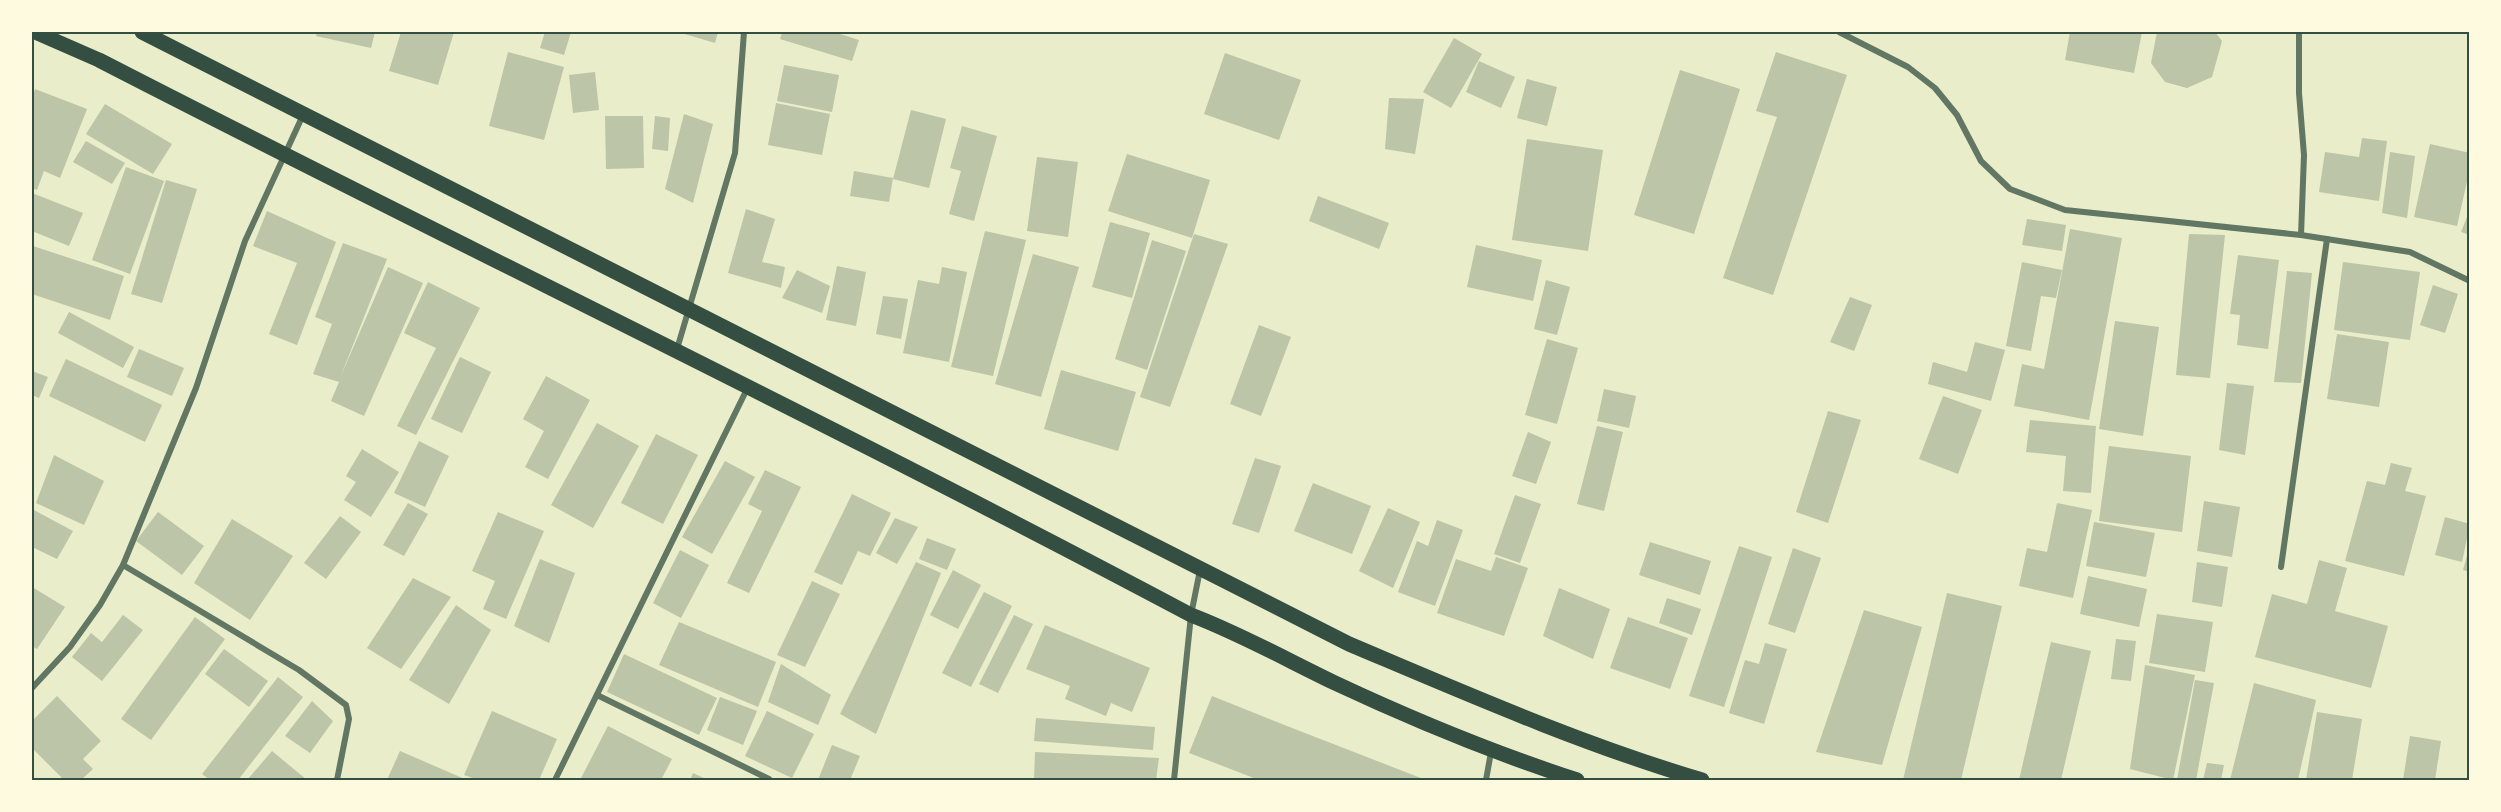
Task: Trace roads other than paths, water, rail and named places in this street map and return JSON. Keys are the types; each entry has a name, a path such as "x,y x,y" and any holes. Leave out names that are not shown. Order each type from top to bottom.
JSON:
{"main road":[{"path":"33,32 99,60 676,353 956,490 1191,615 1229,629 1334,682 1491,752 1577,780"},
{"path":"142,32 1349,644 1510,712 1651,765 1702,780"}],"street":[{"path":"676,353 691,309 735,153 744,32"},
{"path":"1839,32 1908,67 1935,88 1957,115 1981,161 2010,189 2065,210 2301,235 2410,252 2469,281"},
{"path":"2299,32 2299,93 2304,154 2301,235"},
{"path":"32,688 76,639 100,605 123,565 196,388 245,241 303,115"},
{"path":"2281,567 2327,239"},
{"path":"555,780 747,388"},
{"path":"123,565 300,670 346,705 349,719 337,780"},
{"path":"1174,780 1191,615 1200,568"},
{"path":"597,695 769,779"},
{"path":"1486,780 1491,752"}]}
